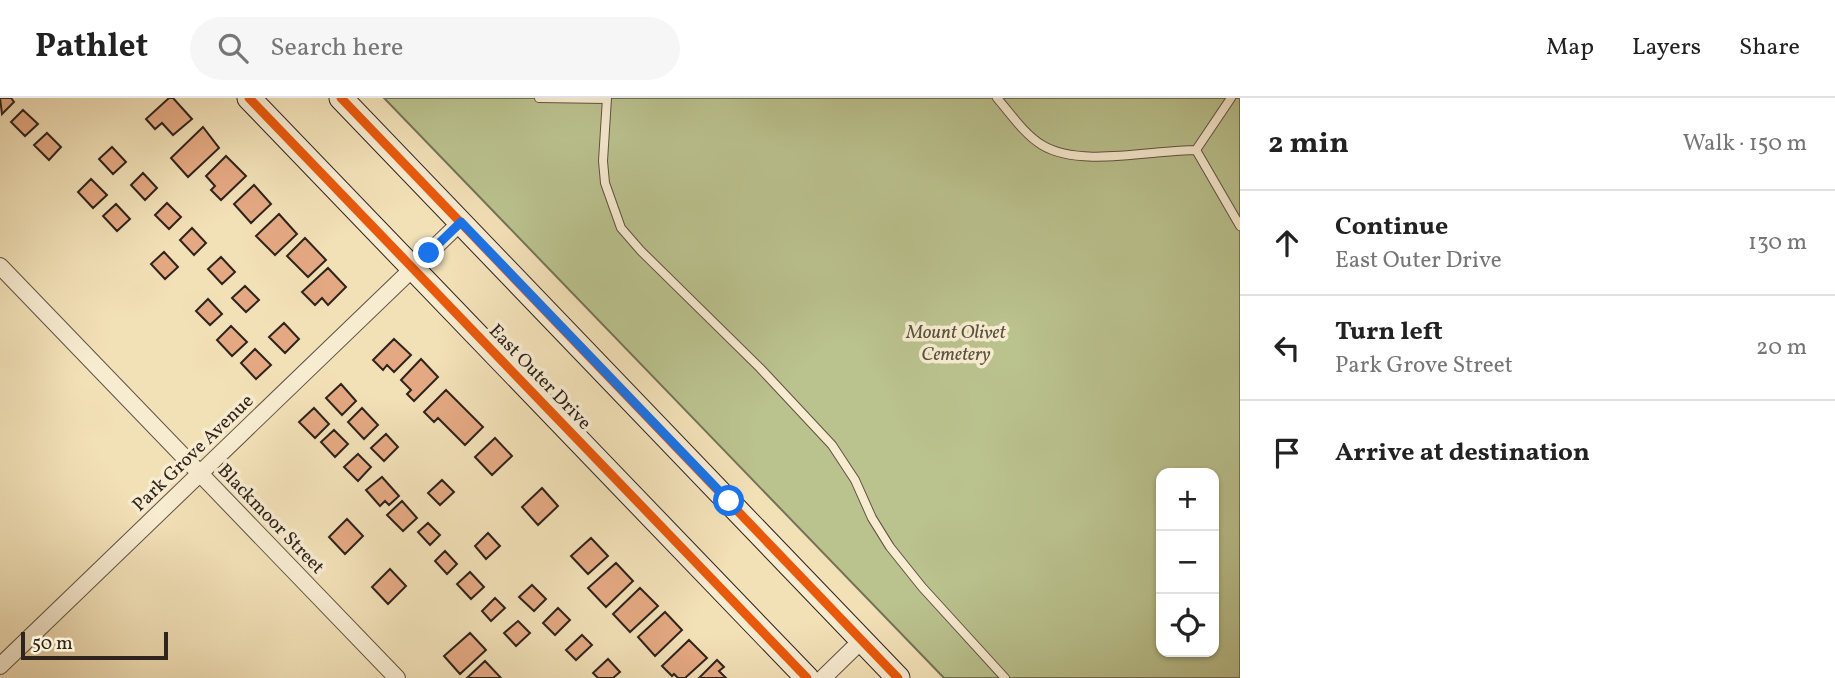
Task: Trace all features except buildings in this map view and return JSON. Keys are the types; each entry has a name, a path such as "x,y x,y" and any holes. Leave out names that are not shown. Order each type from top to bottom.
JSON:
{"main road":[{"name":"East Outer Drive","path":"249,98 807,678"},
{"path":"341,98 898,678"}],"street":[{"name":"Park Grove Avenue","path":"0,666 461,222"},
{"name":"Blackmoor Street","path":"0,266 397,678"},
{"path":"823,678 862,640"}],"lane":[{"path":"539,98 607,99 603,161 605,183 621,228 832,445 855,480 872,518 890,547 922,587 1005,678"},
{"path":"998,98 1026,132 1041,145 1056,152 1084,157 1196,150"},
{"path":"1196,150 1231,98"},
{"path":"1196,150 1240,226"}],"green space":[{"name":"Mount Olivet Cemetery","path":"384,98 1240,98 1240,678 944,678"}],"cycle path":[{"path":"249,98 807,678"},
{"path":"341,98 898,678"}],"route":[{"path":"429,253 461,222 729,501"}]}
